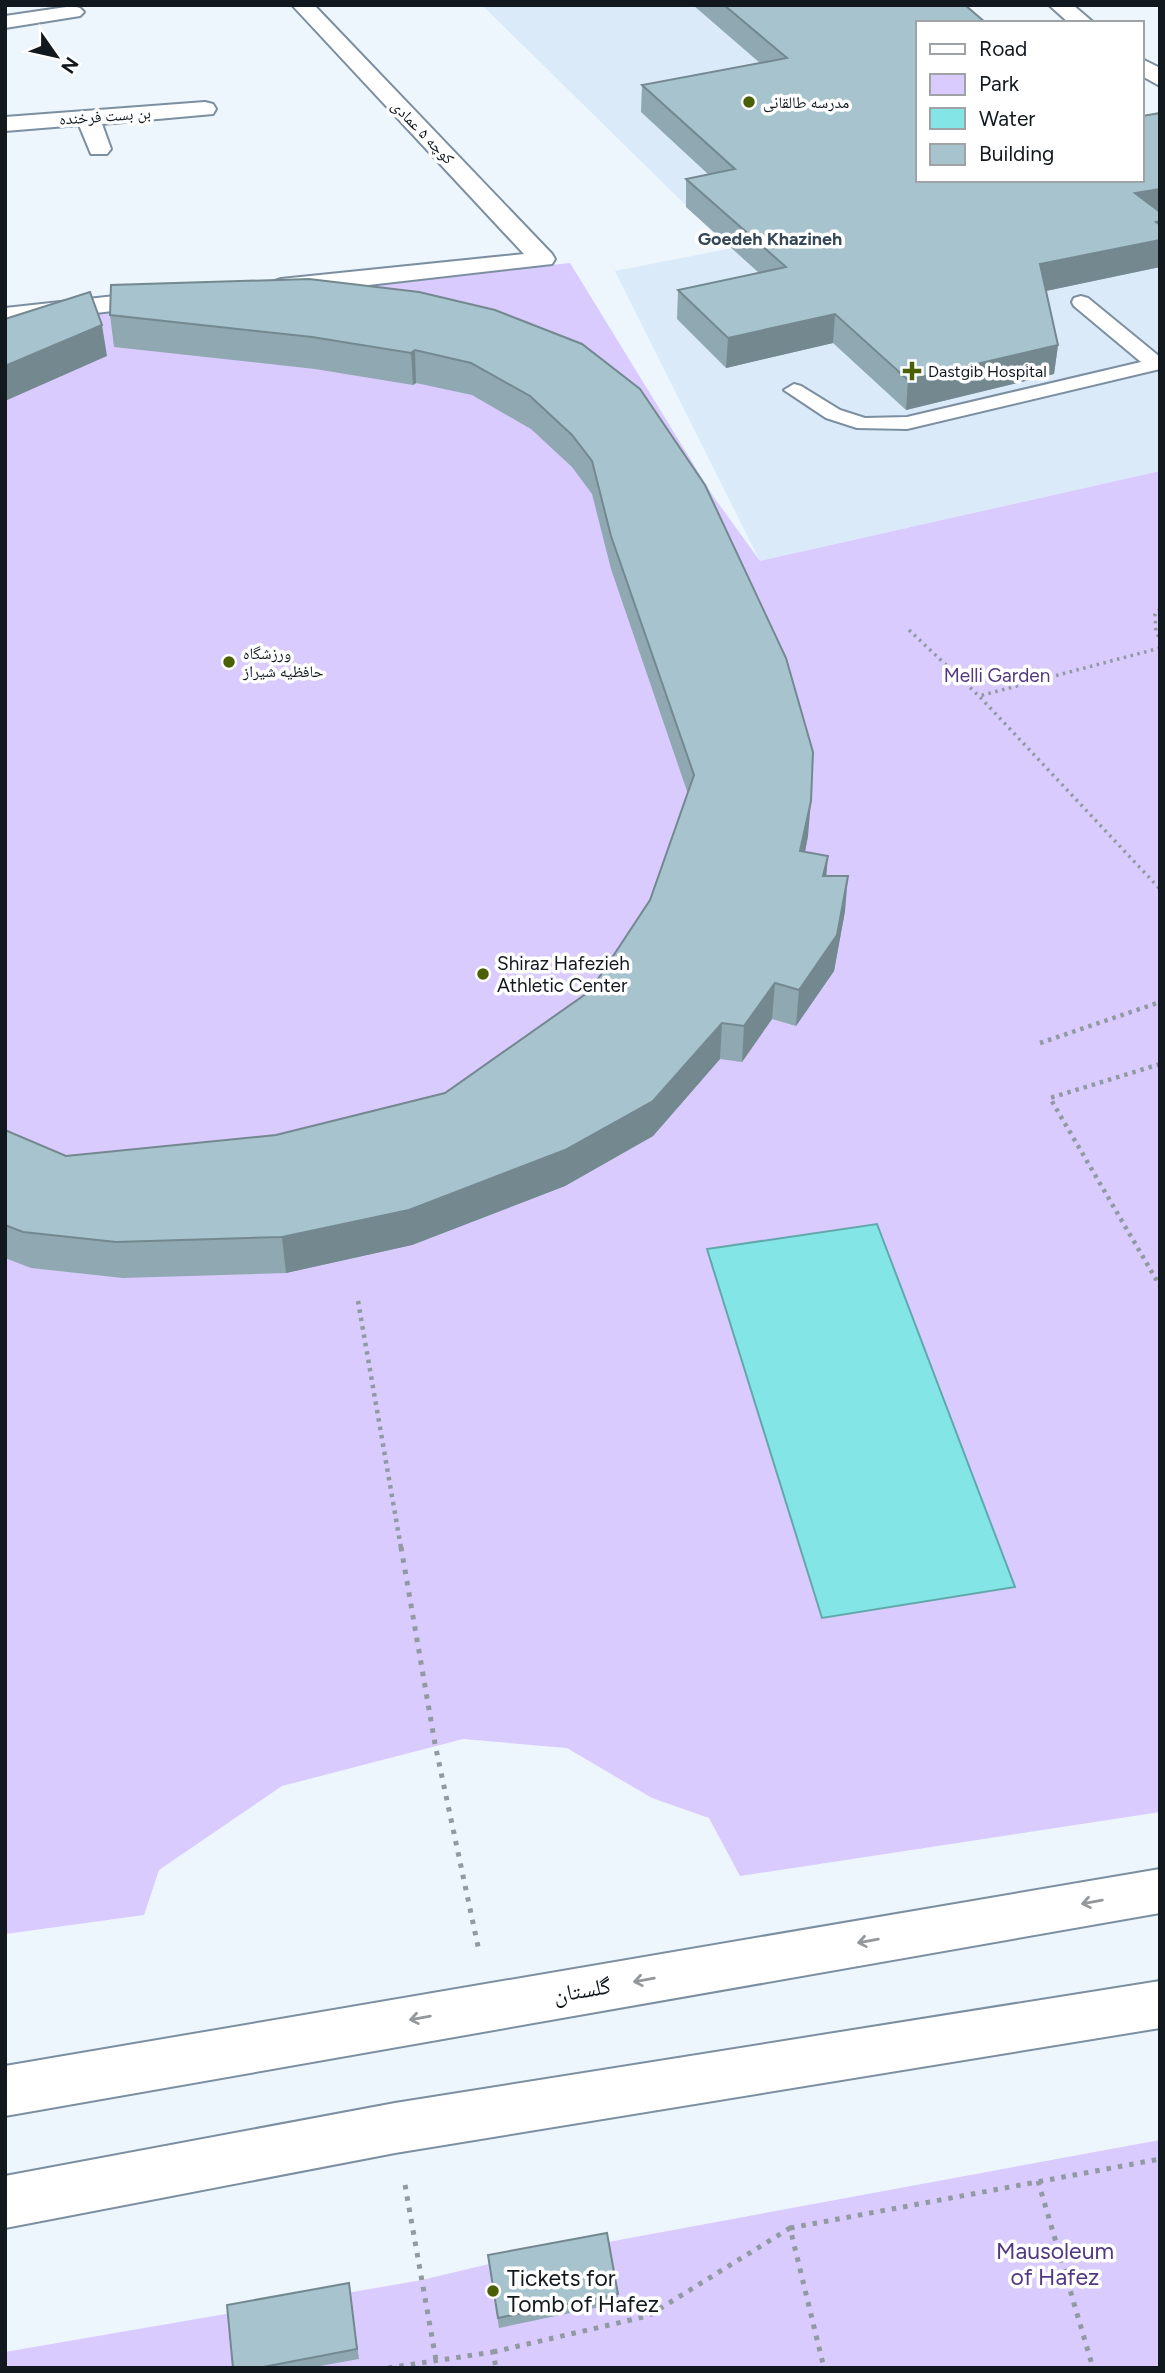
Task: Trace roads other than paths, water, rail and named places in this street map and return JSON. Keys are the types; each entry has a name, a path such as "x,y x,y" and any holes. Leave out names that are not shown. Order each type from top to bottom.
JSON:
{"street":[{"name":"کوچه ۵ عمادی","path":"253,290 543,259 302,5"},
{"path":"1059,5 1080,21"},
{"path":"5,22 72,12"},
{"path":"1144,67 1160,79"},
{"name":"بن بست فرخنده","path":"5,124 205,109"},
{"path":"88,117 99,149"},
{"path":"5,316 184,297"},
{"name":"گلستان","path":"5,2091 1160,1891"},
{"path":"5,2202 395,2128 1160,2004"}],"lane":[{"path":"1081,302 1158,364"},
{"path":"794,390 833,414 864,424 906,423 1158,364"}],"water":[{"path":"877,1224 1015,1587 822,1618 707,1249"}],"place":[{"name":"مدرسه طالقانی","path":"749,102"},
{"name":"Dastgib Hospital","path":"912,371"},
{"name":"ورزشگاه حافظیه شیراز","path":"229,662"},
{"name":"Shiraz Hafezieh Athletic Center","path":"483,974"},
{"name":"Tickets for Tomb of Hafez","path":"493,2291"}],"district":[{"name":"Goedeh Khazineh","path":"770,239"}],"park label":[{"name":"Melli Garden","path":"997,675"},
{"name":"Mausoleum of Hafez","path":"1055,2264"}]}
